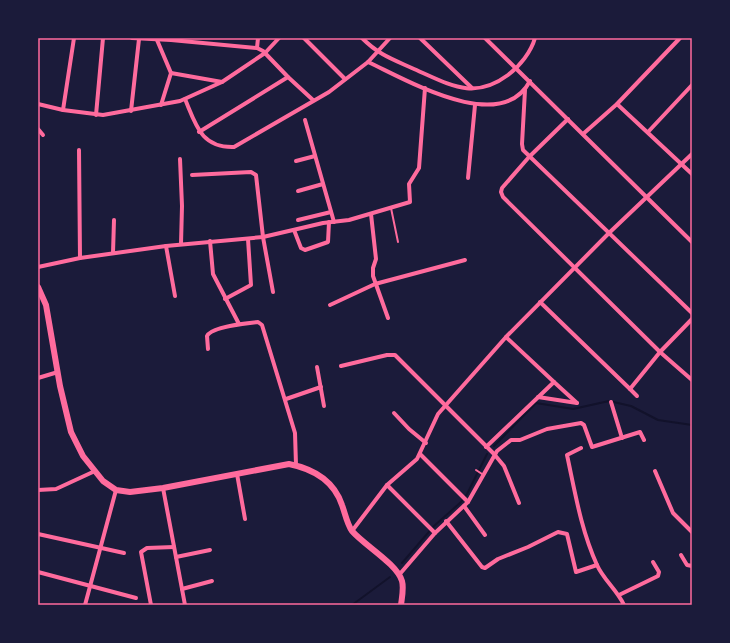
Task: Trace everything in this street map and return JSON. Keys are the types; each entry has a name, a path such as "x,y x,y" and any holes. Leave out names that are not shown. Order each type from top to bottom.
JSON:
{"main road":[{"path":"38,287 46,305 71,432 81,452 103,481 116,490 130,492 163,488 289,464 296,466 322,478 333,486 338,494 352,531 399,575 403,586 401,605"}],"street":[{"path":"63,110 74,38"},
{"path":"96,115 103,38"},
{"path":"132,38 157,40 171,39 258,48 313,100"},
{"path":"258,38 258,48"},
{"path":"38,104 63,110 96,115 131,111 185,99 222,82 265,53 279,38"},
{"path":"304,38 345,79"},
{"path":"362,38 376,52 452,86 473,89 483,89 497,83 516,69 527,55 535,38"},
{"path":"185,99 200,132 211,143 219,146 234,147 329,92 368,62 390,38"},
{"path":"420,38 473,89"},
{"path":"485,38 692,242"},
{"path":"583,134 617,104 680,38"},
{"path":"131,111 139,39"},
{"path":"157,40 171,73 161,105"},
{"path":"368,62 424,88 475,105 504,102 525,90"},
{"path":"171,73 222,82"},
{"path":"200,132 288,77"},
{"path":"530,81 525,90 522,147 529,157 692,313"},
{"path":"648,132 692,85"},
{"path":"38,267 80,258 180,244 262,237 371,214 410,202 409,184 419,168 424,88"},
{"path":"617,104 692,174"},
{"path":"468,178 475,105"},
{"path":"568,119 529,157 502,188 501,192 503,197 660,352 692,380"},
{"path":"305,120 334,222"},
{"path":"38,128 43,135"},
{"path":"79,150 80,258"},
{"path":"352,531 387,485 420,454 438,414 445,405 506,337 609,233 692,154"},
{"path":"296,161 315,156"},
{"path":"180,159 182,206 180,244"},
{"path":"192,176 254,173 256,176 262,237 273,292"},
{"path":"298,191 323,184"},
{"path":"298,220 331,212"},
{"path":"371,214 376,259 373,271 374,284 388,318"},
{"path":"113,253 114,220"},
{"path":"294,230 300,248 305,250 328,242 329,222"},
{"path":"225,299 251,285 248,239"},
{"path":"210,241 213,274 239,324"},
{"path":"166,246 175,296"},
{"path":"330,306 374,284 465,260"},
{"path":"540,302 637,396"},
{"path":"630,389 660,352 692,319"},
{"path":"208,349 208,333 239,324 258,322 262,325 286,399 296,438 296,466"},
{"path":"506,337 577,403 538,397"},
{"path":"341,366 387,355 396,355 494,454 504,466 519,503"},
{"path":"317,367 324,406"},
{"path":"38,378 58,372"},
{"path":"486,447 554,382"},
{"path":"286,399 321,387"},
{"path":"611,402 622,438"},
{"path":"394,413 408,429 426,443"},
{"path":"399,575 432,530 464,506 494,454 511,440 520,440 547,430 581,423 584,425 592,447 640,432 644,440"},
{"path":"581,448 567,455 577,504 597,565 619,594 624,605"},
{"path":"420,454 467,500"},
{"path":"38,490 56,489 94,471"},
{"path":"655,471 673,513 692,532"},
{"path":"237,474 245,519"},
{"path":"387,485 432,530"},
{"path":"163,488 185,605"},
{"path":"85,605 116,490"},
{"path":"464,506 485,535"},
{"path":"446,521 485,568 498,559 528,547 558,532 567,534 576,572 597,565"},
{"path":"38,534 124,553"},
{"path":"151,605 141,552 146,548 174,547"},
{"path":"176,558 210,550"},
{"path":"681,555 687,566 692,566"},
{"path":"619,594 658,576 658,572 653,562"},
{"path":"38,572 89,587 136,598"},
{"path":"182,589 212,581"}],"lane":[{"path":"391,208 398,242"},
{"path":"477,471 482,474"}],"waterway":[{"path":"494,446 536,403 573,409 609,401 631,406 658,420 692,425"},
{"path":"402,563 434,526 461,502 467,494 487,454"},
{"path":"352,605 390,577"}]}
